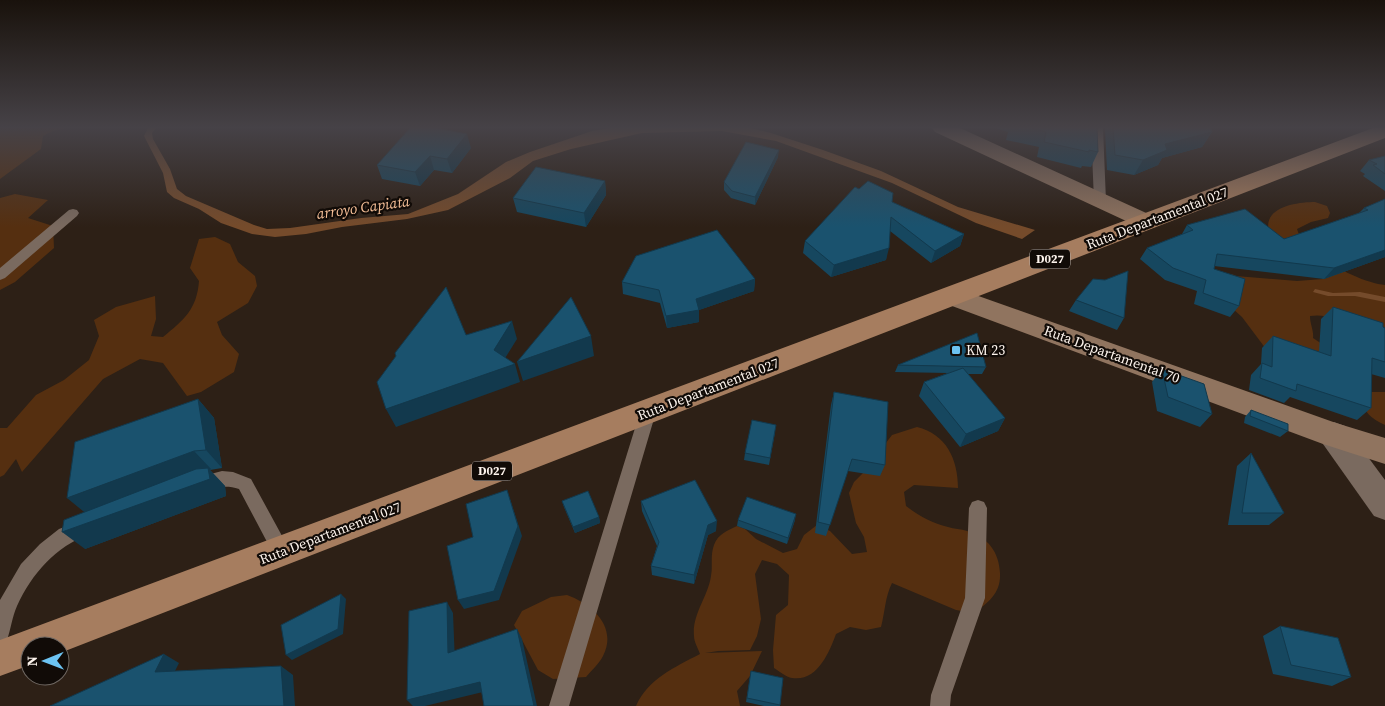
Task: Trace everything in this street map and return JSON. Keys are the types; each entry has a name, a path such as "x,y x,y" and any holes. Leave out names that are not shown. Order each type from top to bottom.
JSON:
{"main road":[{"path":"1014,161 1147,222"},
{"name":"Ruta Departamental 027","path":"57,636 1307,161"},
{"name":"Ruta Departamental 70","path":"953,296 1334,435 1385,451"},
{"name":"Ruta Departamental 027","path":"0,658 20,650"}],"street":[{"path":"1334,435 1385,506"}],"lane":[{"path":"1098,161 1100,200"},
{"path":"0,275 73,213"},
{"path":"559,706 648,412"},
{"path":"185,489 219,477 225,477 245,484 281,551"},
{"path":"940,706 941,695 975,598 978,508"},
{"path":"0,633 8,604 28,570 64,535 102,520"}],"shaded area":[{"path":"0,161 25,161 0,179"},
{"path":"157,161 165,161 177,189 186,196 267,229 408,214 458,194 506,162 533,161 510,178 448,210 407,219 275,237 252,234 221,223 199,209 174,198 167,192 163,173"},
{"path":"831,161 853,161 881,171 958,207 1035,230 1022,239 976,223 892,183"},
{"path":"15,194 48,200 28,218 53,226 54,248 15,282 0,290 0,198"},
{"path":"1315,202 1327,206 1330,213 1328,218 1311,222 1297,229 1302,239 1310,248 1334,266 1362,279 1385,285 1385,339 1338,319 1319,315 1310,316 1313,338 1343,358 1266,349 1242,317 1232,308 1214,280 1232,274 1236,276 1297,281 1323,279 1269,232 1268,224 1271,217 1283,208 1299,203"},
{"path":"215,237 230,244 238,262 255,276 257,286 248,303 217,322 222,335 239,354 234,372 201,392 187,396 163,363 140,359 103,379 22,472 16,459 4,475 0,477 0,428 7,428 36,395 64,380 89,360 99,336 94,320 116,307 155,296 156,319 151,336 163,337 188,313 198,291 199,281 190,268 199,239"},
{"path":"1315,289 1333,293 1360,292 1385,297 1385,302 1355,296 1328,296 1313,292"},
{"path":"1372,392 1385,392 1385,425 1372,417 1364,407 1362,396"},
{"path":"917,427 936,435 948,449 956,467 958,488 914,485 904,492 906,506 921,516 937,523 950,528 965,530 981,537 991,546 999,565 1000,580 996,592 989,601 974,613 956,610 892,583 886,599 881,627 866,630 850,627 836,634 826,657 815,671 801,678 792,678 774,668 773,650 776,615 788,605 789,575 777,564 762,560 755,574 761,619 757,636 750,650 705,653 762,651 750,676 737,691 740,706 636,706 655,681 672,669 700,654 694,636 695,620 707,591 712,572 713,549 720,535 737,526 745,529 756,539 783,553 797,549 804,535 817,525 830,531 852,554 867,552 864,537 856,523 849,493 854,482 892,435"},
{"path":"567,595 585,604 600,618 605,626 607,645 603,656 586,677 553,679 538,670 514,625 522,611 551,597"}],"building":[{"path":"381,161 425,161 415,172 377,165"},
{"path":"736,161 773,161 755,197 732,191 724,182"},
{"path":"1371,161 1385,161 1385,174 1373,165 1377,164"},
{"path":"536,167 605,181 584,213 513,198"},
{"path":"868,181 893,193 892,202 964,234 935,251 891,217 889,248 834,265 805,241 855,187 859,189"},
{"path":"1385,199 1385,250 1334,268 1217,254 1214,269 1245,279 1239,306 1203,293 1206,280 1173,268 1147,248 1193,230 1187,225 1245,209 1284,239 1368,210 1364,208"},
{"path":"717,230 755,279 696,299 699,310 666,316 659,290 622,282 636,256"},
{"path":"1128,271 1124,318 1076,300 1093,279 1105,280"},
{"path":"446,287 466,335 512,321 494,350 515,364 386,409 377,382 396,356 395,353"},
{"path":"571,297 591,336 517,362"},
{"path":"1333,307 1383,323 1385,328 1385,362 1372,358 1371,408 1297,384 1296,391 1260,378 1262,363 1272,367 1273,336 1331,356"},
{"path":"977,333 986,367 898,365"},
{"path":"963,368 1005,418 966,434 924,382"},
{"path":"1162,369 1204,384 1212,414 1168,397"},
{"path":"834,392 888,402 885,465 852,459 830,525 818,522"},
{"path":"198,399 206,450 194,451 67,498 75,442"},
{"path":"1251,410 1288,424 1288,431 1250,416"},
{"path":"752,420 776,425 770,458 745,453"},
{"path":"1251,453 1284,513 1242,513"},
{"path":"208,468 210,479 62,532 64,520 196,469"},
{"path":"695,480 717,521 708,525 694,575 651,566 659,542 641,501"},
{"path":"507,490 518,526 494,591 458,600 447,546 473,537 466,504"},
{"path":"588,491 599,517 573,527 562,501"},
{"path":"747,497 796,514 788,538 738,520"},
{"path":"341,594 338,629 286,655 281,625"},
{"path":"447,602 448,653 517,629 534,706 484,706 480,682 407,700 409,611"},
{"path":"1280,626 1338,638 1351,677 1291,665"},
{"path":"164,654 155,672 281,666 284,706 50,706"},
{"path":"751,671 783,678 780,705 747,698"}],"place":[{"name":"KM 23","path":"956,350"}],"water label":[{"name":"arroyo Capiata","path":"363,207"}]}
